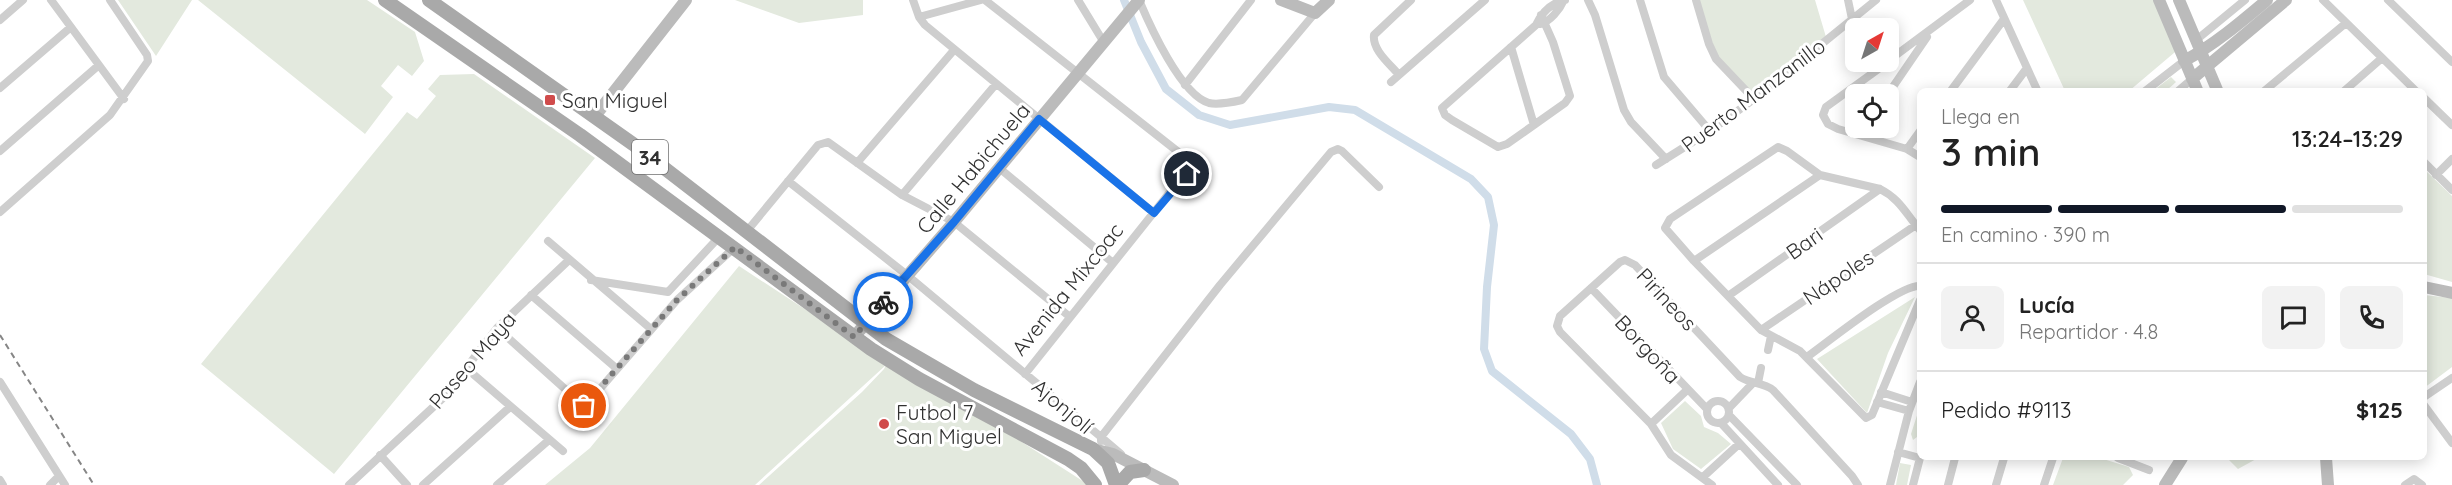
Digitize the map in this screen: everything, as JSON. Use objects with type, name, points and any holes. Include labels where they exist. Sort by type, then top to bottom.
[{"type":"main road","name":"34","points":[[385,0],[580,135],[735,247],[854,337],[919,379],[1074,463],[1087,473],[1095,485]]},
{"type":"main road","name":"34","points":[[429,0],[595,116],[865,323],[911,354],[974,390],[1101,451]]},
{"type":"main road","points":[[1101,451],[1117,485],[1130,471],[1138,467]]},
{"type":"street","points":[[0,20],[23,0]]},
{"type":"street","points":[[51,0],[124,99]]},
{"type":"street","points":[[0,212],[98,127],[124,99],[145,66],[147,55],[110,0]]},
{"type":"street","points":[[595,116],[686,0]]},
{"type":"street","points":[[913,0],[919,17],[954,50],[1154,213]]},
{"type":"street","points":[[919,17],[983,0],[1077,73]]},
{"type":"street","points":[[1078,0],[1103,41]]},
{"type":"street","points":[[1185,85],[1251,0]]},
{"type":"street","points":[[1281,0],[1315,13]]},
{"type":"street","points":[[1138,2],[1176,73],[1185,85],[1209,103],[1238,101],[1245,97],[1315,13],[1329,0]]},
{"type":"street","points":[[1399,75],[1373,41],[1374,35],[1411,0]]},
{"type":"street","points":[[1391,82],[1485,0]]},
{"type":"street","points":[[1540,21],[1553,42],[1570,96],[1565,103],[1507,144],[1498,147],[1452,120],[1442,111],[1445,104],[1540,21],[1561,7],[1565,0]]},
{"type":"street","points":[[1588,0],[1595,15],[1624,110],[1631,122],[1666,159]]},
{"type":"street","points":[[1640,0],[1664,77],[1710,131]]},
{"type":"street","points":[[1696,0],[1709,44],[1716,59],[1754,99]]},
{"type":"street","points":[[1848,0],[1852,18]]},
{"type":"street","name":"Puerto Manzanillo","points":[[1853,18],[1876,0]]},
{"type":"street","points":[[1899,53],[1970,0]]},
{"type":"street","points":[[1996,0],[2035,88]]},
{"type":"street","points":[[2159,0],[2196,88]]},
{"type":"street","points":[[2179,0],[2216,88]]},
{"type":"street","points":[[2149,88],[2184,61],[2245,0]]},
{"type":"street","points":[[2181,88],[2286,0]]},
{"type":"street","points":[[2323,0],[2413,88]]},
{"type":"street","points":[[2388,0],[2452,62]]},
{"type":"street","points":[[2198,47],[2265,1]]},
{"type":"street","name":"Calle Habichuela","points":[[854,337],[954,222],[1103,41],[1138,2]]},
{"type":"street","points":[[1953,88],[2004,19]]},
{"type":"street","points":[[2270,88],[2346,23]]},
{"type":"street","name":"Puerto Manzanillo","points":[[1656,165],[1710,131],[1754,99],[1845,25]]},
{"type":"street","points":[[0,88],[71,27]]},
{"type":"street","points":[[1895,84],[1930,32]]},
{"type":"street","points":[[1511,47],[1534,125]]},
{"type":"street","points":[[858,163],[954,50]]},
{"type":"street","points":[[2350,88],[2382,58]]},
{"type":"street","points":[[0,151],[99,65]]},
{"type":"street","points":[[2012,88],[2026,68]]},
{"type":"street","points":[[1858,84],[1874,72]]},
{"type":"street","name":"Avenida Mixcoac","points":[[1025,374],[1187,174],[1190,167],[1186,158],[1077,73]]},
{"type":"street","points":[[902,195],[996,84]]},
{"type":"street","points":[[1845,94],[1823,111],[1824,120],[1828,124],[1845,128]]},
{"type":"street","points":[[2427,101],[2452,125]]},
{"type":"street","points":[[1907,148],[1917,135]]},
{"type":"street","points":[[1881,138],[1907,148],[1917,155]]},
{"type":"street","points":[[747,231],[818,145],[823,142],[833,144],[902,195],[954,222],[1070,317]]},
{"type":"street","points":[[1917,226],[1899,201],[1880,189],[1820,175],[1783,148],[1772,149],[1666,223],[1667,232],[1761,330],[1791,345],[1807,357],[1863,416],[1868,418],[1872,415],[1917,307]]},
{"type":"street","points":[[1173,485],[1101,451],[1220,285],[1331,152],[1338,149],[1342,151],[1379,187]]},
{"type":"street","points":[[2436,175],[2452,159]]},
{"type":"street","points":[[2427,165],[2452,190]]},
{"type":"street","points":[[998,167],[1113,263]]},
{"type":"street","points":[[1694,261],[1820,175]]},
{"type":"street","name":"Ajonjolí","points":[[788,181],[907,275],[1025,374],[1101,451],[1138,467]]},
{"type":"street","name":"Bari","points":[[1728,297],[1880,189]]},
{"type":"street","name":"Nápoles","points":[[1761,330],[1917,228]]},
{"type":"street","points":[[668,292],[720,236]]},
{"type":"street","points":[[548,241],[651,329]]},
{"type":"street","points":[[573,420],[677,300],[735,247]]},
{"type":"street","name":"Paseo Maya","points":[[350,485],[443,398],[497,328],[569,260]]},
{"type":"street","name":"Pirineos","points":[[1712,485],[1671,455],[1651,424],[1560,332],[1557,326],[1560,316],[1620,262],[1629,261],[1740,377],[1773,390],[1858,485]]},
{"type":"street","points":[[591,280],[668,292],[677,300]]},
{"type":"street","points":[[1807,357],[1889,298],[1905,289],[1917,287]]},
{"type":"street","points":[[2427,287],[2452,293]]},
{"type":"street","name":"Borgoña","points":[[1591,288],[1707,409]]},
{"type":"street","points":[[531,294],[616,368]]},
{"type":"street","points":[[497,328],[584,406]]},
{"type":"street","points":[[1767,350],[1771,336]]},
{"type":"street","points":[[466,368],[563,451]]},
{"type":"street","points":[[1721,423],[1755,383],[1761,368]]},
{"type":"street","points":[[2427,395],[2452,378]]},
{"type":"street","points":[[0,382],[62,482],[50,485]]},
{"type":"street","points":[[1651,424],[1687,390]]},
{"type":"street","points":[[1890,485],[1909,411],[1917,390]]},
{"type":"street","points":[[1881,392],[1912,402]]},
{"type":"street","points":[[1778,485],[1721,423],[1710,420],[1707,409],[1711,403],[1717,400],[1724,402],[1729,412],[1797,485]]},
{"type":"street","points":[[1877,402],[1909,411]]},
{"type":"street","points":[[423,485],[510,407]]},
{"type":"street","points":[[2427,409],[2452,442]]},
{"type":"street","points":[[497,485],[549,440]]},
{"type":"street","points":[[1703,477],[1738,444]]},
{"type":"street","points":[[1898,452],[1917,457]]},
{"type":"street","points":[[380,455],[406,485]]},
{"type":"street","points":[[1913,485],[1919,460]]},
{"type":"street","points":[[1948,485],[1954,460]]},
{"type":"street","points":[[1996,485],[2003,460]]},
{"type":"street","points":[[2044,485],[2052,460]]},
{"type":"street","points":[[2123,460],[2149,470]]},
{"type":"street","points":[[2165,485],[2181,460]]},
{"type":"street","points":[[2326,460],[2328,485]]},
{"type":"street","points":[[2404,485],[2414,479],[2422,485]]},
{"type":"street","points":[[0,480],[3,485]]},
{"type":"shaded area","points":[[118,0],[192,0],[156,56]]},
{"type":"shaded area","points":[[198,0],[367,0],[415,32],[424,61],[412,76],[398,65],[381,86],[393,97],[365,134]]},
{"type":"shaded area","points":[[735,0],[863,0],[863,15],[799,23]]},
{"type":"shaded area","points":[[1698,0],[1815,0],[1826,37],[1754,95],[1718,60]]},
{"type":"shaded area","points":[[2023,0],[2161,0],[2181,47],[2133,88],[2064,88]]},
{"type":"shaded area","points":[[474,74],[595,158],[334,474],[201,364],[407,112],[417,119],[436,96],[428,89],[440,75]]},
{"type":"shaded area","points":[[2171,77],[2176,82],[2169,88],[2157,88]]},
{"type":"shaded area","points":[[2427,172],[2452,196],[2452,282],[2427,275]]},
{"type":"shaded area","points":[[739,266],[887,363],[961,403],[1089,485],[759,485],[862,392],[886,365],[755,485],[545,485],[590,448]]},
{"type":"shaded area","points":[[2427,295],[2452,298],[2452,367],[2427,386]]},
{"type":"shaded area","points":[[1915,297],[1888,353],[1867,413],[1817,359]]},
{"type":"shaded area","points":[[1685,401],[1701,416],[1704,427],[1718,433],[1731,444],[1701,469],[1673,449],[1661,423]]},
{"type":"shaded area","points":[[1917,415],[1917,437],[1913,440],[1911,434]]},
{"type":"shaded area","points":[[2062,460],[2106,460],[2129,467],[2133,475],[2123,485],[2053,485]]},
{"type":"shaded area","points":[[2229,460],[2254,460],[2238,469]]},
{"type":"shaded area","points":[[1900,463],[1911,465],[1907,485],[1896,485]]},
{"type":"waterway","points":[[1124,0],[1141,42],[1166,89],[1199,115],[1230,125],[1329,107],[1355,110],[1471,179],[1488,197],[1494,225],[1487,287],[1484,349],[1492,371],[1571,434],[1590,459],[1597,485]]},
{"type":"railway","points":[[0,335],[94,485]]},
{"type":"way so far","points":[[584,406],[677,300],[735,247],[854,337],[883,302]]},
{"type":"place","name":"San Miguel","points":[[550,100]]},
{"type":"place","name":"Futbol 7 San Miguel","points":[[884,424]]},
{"type":"route","points":[[883,302],[954,222],[1039,119],[1154,213],[1187,174]]}]
